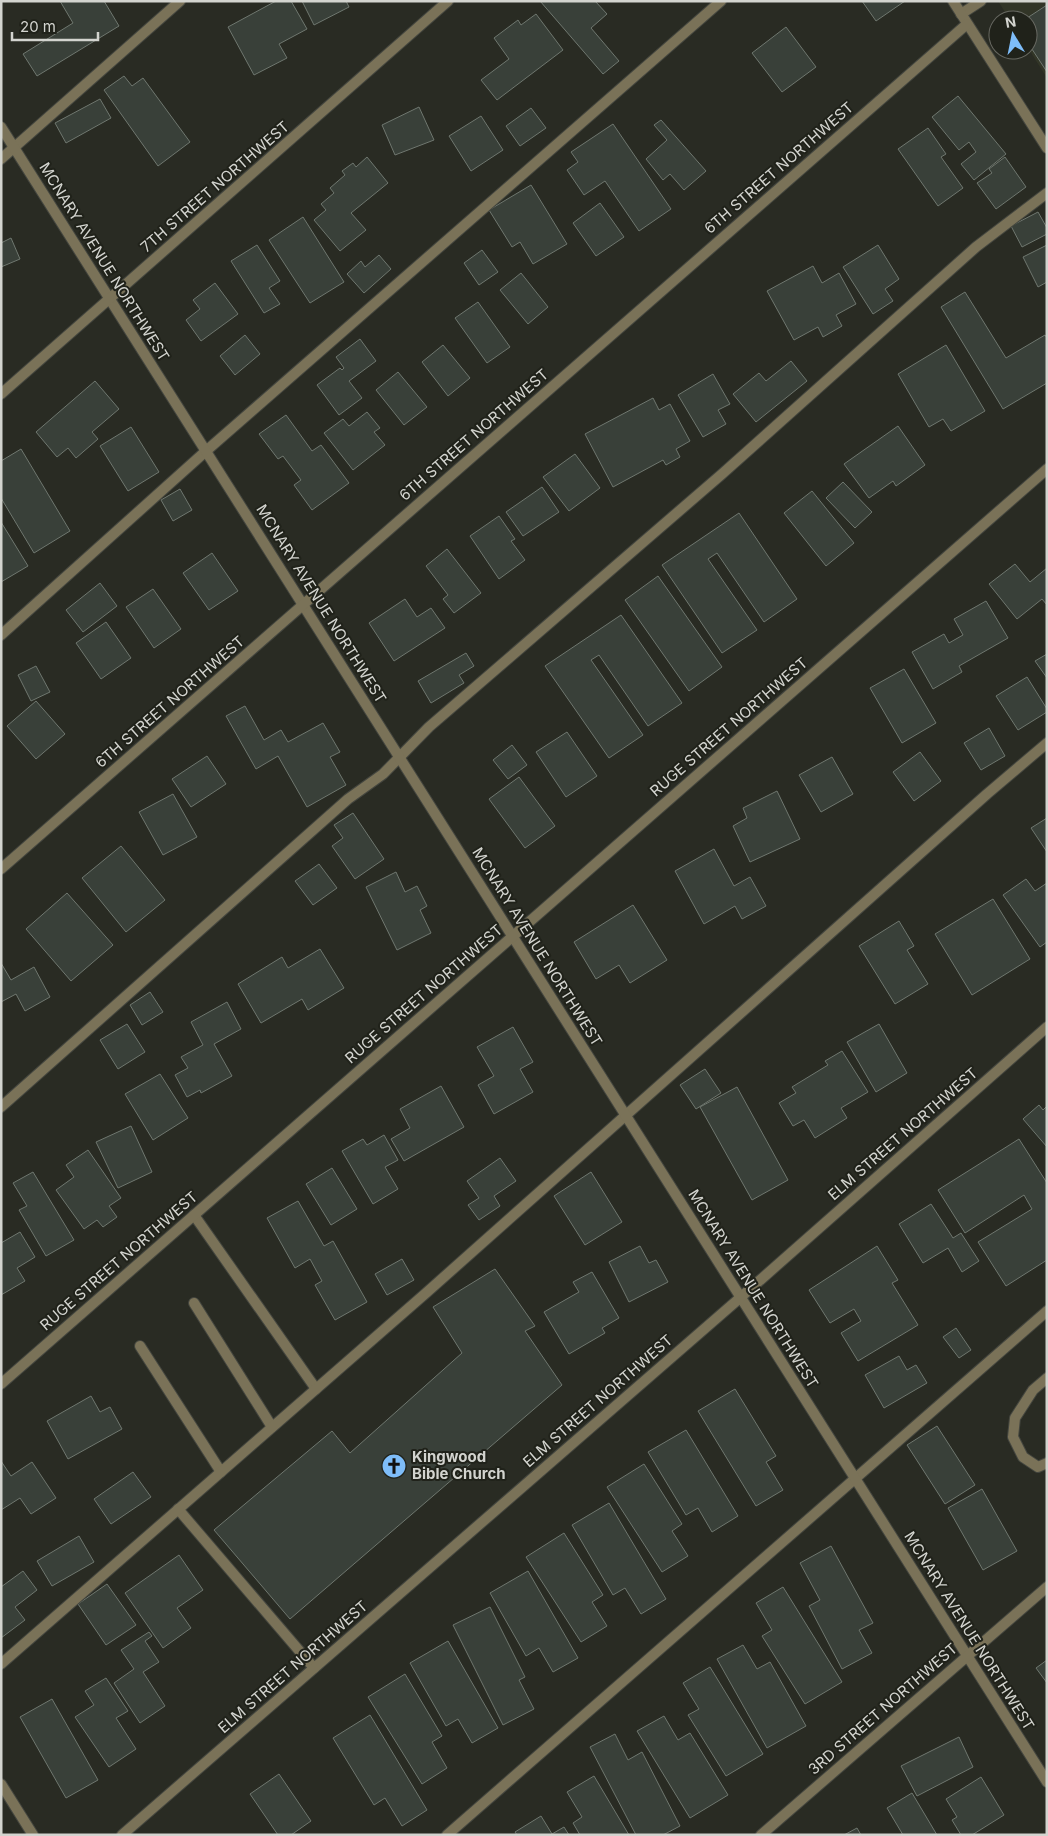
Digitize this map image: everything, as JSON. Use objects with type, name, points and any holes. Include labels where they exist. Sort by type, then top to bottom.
[{"type":"street","points":[[1,159],[180,1]]},
{"type":"street","name":"7TH STREET NORTHWEST","points":[[1,394],[448,1]]},
{"type":"street","points":[[1,635],[206,451],[722,1]]},
{"type":"street","points":[[953,1],[1047,148]]},
{"type":"street","points":[[961,14],[981,1]]},
{"type":"street","name":"6TH STREET NORTHWEST","points":[[1,868],[967,24]]},
{"type":"street","name":"MCNARY AVENUE NORTHWEST","points":[[1,127],[1047,1782]]},
{"type":"street","points":[[1,1107],[348,798],[383,774],[429,727],[722,474],[976,247],[1047,193]]},
{"type":"street","name":"RUGE STREET NORTHWEST","points":[[1,1384],[1047,469]]},
{"type":"street","points":[[1,1664],[316,1389],[987,794],[1047,743]]},
{"type":"street","name":"ELM STREET NORTHWEST","points":[[122,1835],[741,1298],[1047,1027]]},
{"type":"street","points":[[194,1215],[316,1389]]},
{"type":"street","points":[[194,1303],[272,1427]]},
{"type":"street","points":[[447,1835],[1047,1311]]},
{"type":"street","points":[[140,1346],[221,1472]]},
{"type":"street","points":[[1047,1378],[1033,1390],[1015,1418],[1013,1437],[1023,1458],[1038,1467],[1047,1463]]},
{"type":"street","points":[[178,1509],[314,1668]]},
{"type":"street","name":"3RD STREET NORTHWEST","points":[[761,1835],[1047,1587]]},
{"type":"street","points":[[1,1784],[33,1835]]},
{"type":"shaded area","points":[[998,1],[1047,1],[1047,78],[1036,60],[1038,60],[1038,10],[1004,10]]},
{"type":"building","points":[[60,1],[104,1],[119,26],[37,76],[23,54],[73,23]]},
{"type":"building","points":[[276,1],[291,1],[307,29],[279,44],[287,58],[254,75],[228,27]]},
{"type":"building","points":[[302,1],[346,1],[349,7],[314,25]]},
{"type":"building","points":[[540,1],[595,1],[607,14],[591,28],[619,61],[603,74]]},
{"type":"building","points":[[862,1],[905,1],[876,21]]},
{"type":"building","points":[[1047,5],[1047,72],[1038,58],[1038,11]]},
{"type":"building","points":[[536,14],[563,50],[497,100],[481,80],[509,59],[494,38],[518,20],[521,25]]},
{"type":"building","points":[[786,27],[816,67],[782,92],[752,53]]},
{"type":"building","points":[[124,76],[132,86],[143,78],[190,142],[158,166],[104,90]]},
{"type":"building","points":[[958,96],[1006,154],[974,180],[961,164],[976,152],[969,142],[959,150],[932,117]]},
{"type":"building","points":[[100,99],[111,118],[66,143],[55,123]]},
{"type":"building","points":[[419,107],[434,140],[395,155],[382,125]]},
{"type":"building","points":[[531,108],[546,128],[520,146],[506,126]]},
{"type":"building","points":[[481,116],[503,150],[471,171],[449,136]]},
{"type":"building","points":[[661,120],[706,171],[684,190],[670,174],[663,180],[646,159],[667,140],[654,125]]},
{"type":"building","points":[[613,124],[671,209],[639,231],[605,181],[584,195],[567,170],[578,162],[571,152]]},
{"type":"building","points":[[928,128],[946,154],[941,157],[963,188],[938,206],[898,149]]},
{"type":"building","points":[[367,157],[388,183],[351,213],[366,230],[340,251],[314,220],[326,210],[321,204],[334,193],[330,188],[345,175],[342,171],[353,163],[356,167]]},
{"type":"building","points":[[1005,157],[1026,187],[996,209],[977,183],[992,173],[989,169]]},
{"type":"building","points":[[531,185],[567,244],[533,264],[520,242],[512,247],[489,210]]},
{"type":"building","points":[[600,203],[624,237],[596,256],[573,223]]},
{"type":"building","points":[[1038,212],[1047,228],[1047,234],[1022,247],[1011,226]]},
{"type":"building","points":[[303,217],[344,282],[310,303],[269,240]]},
{"type":"building","points":[[11,238],[20,259],[1,267],[1,243]]},
{"type":"building","points":[[257,245],[280,281],[269,288],[280,304],[264,313],[231,261]]},
{"type":"building","points":[[878,245],[899,279],[885,289],[893,301],[873,314],[843,267]]},
{"type":"building","points":[[1047,245],[1047,282],[1038,287],[1023,257]]},
{"type":"building","points":[[482,250],[498,272],[479,285],[464,263]]},
{"type":"building","points":[[379,255],[391,269],[364,293],[347,274],[361,261],[365,267]]},
{"type":"building","points":[[813,266],[822,283],[839,273],[856,304],[836,315],[842,326],[823,337],[818,327],[794,340],[767,291]]},
{"type":"building","points":[[521,273],[548,307],[528,324],[500,290]]},
{"type":"building","points":[[215,283],[238,314],[201,341],[186,320],[200,309],[193,300]]},
{"type":"building","points":[[965,292],[1006,358],[1045,335],[1047,338],[1047,383],[1003,409],[941,307]]},
{"type":"building","points":[[478,302],[510,347],[487,363],[455,318]]},
{"type":"building","points":[[245,335],[260,354],[235,375],[220,356]]},
{"type":"building","points":[[360,339],[376,361],[349,381],[362,398],[339,415],[317,385],[340,368],[342,370],[344,368],[336,357]]},
{"type":"building","points":[[443,345],[470,378],[448,396],[422,362]]},
{"type":"building","points":[[946,345],[985,411],[951,431],[943,419],[929,427],[898,374]]},
{"type":"building","points":[[791,361],[807,381],[756,422],[733,394],[759,373],[766,381]]},
{"type":"building","points":[[398,372],[427,407],[404,425],[376,390]]},
{"type":"building","points":[[713,374],[730,404],[718,410],[726,424],[703,437],[678,395]]},
{"type":"building","points":[[95,381],[119,409],[92,432],[98,439],[76,458],[68,448],[57,457],[36,432]]},
{"type":"building","points":[[653,398],[659,410],[670,404],[690,441],[676,449],[680,457],[666,465],[663,460],[613,487],[585,434]]},
{"type":"building","points":[[367,412],[380,428],[374,432],[385,445],[353,470],[324,433],[343,419],[349,426]]},
{"type":"building","points":[[286,415],[312,451],[321,445],[349,483],[312,510],[294,485],[301,480],[283,456],[278,459],[259,434]]},
{"type":"building","points":[[898,426],[925,465],[896,486],[893,481],[869,498],[844,464]]},
{"type":"building","points":[[131,427],[159,472],[128,491],[100,446]]},
{"type":"building","points":[[21,449],[70,531],[34,553],[1,498],[1,461]]},
{"type":"building","points":[[575,454],[600,488],[569,511],[543,477]]},
{"type":"building","points":[[843,482],[872,512],[855,528],[826,498]]},
{"type":"building","points":[[542,487],[559,512],[523,536],[506,512]]},
{"type":"building","points":[[180,489],[192,510],[173,521],[161,500]]},
{"type":"building","points":[[812,491],[854,543],[826,566],[784,513]]},
{"type":"building","points":[[739,513],[797,599],[764,622],[717,553],[708,559],[757,630],[722,653],[662,565]]},
{"type":"building","points":[[499,516],[515,539],[511,541],[525,560],[499,579],[470,536]]},
{"type":"building","points":[[1,522],[28,566],[1,582]]},
{"type":"building","points":[[447,549],[481,593],[454,613],[443,599],[448,595],[426,566]]},
{"type":"building","points":[[212,553],[238,591],[209,610],[183,573]]},
{"type":"building","points":[[1015,564],[1030,582],[1047,568],[1047,605],[1042,599],[1017,619],[989,584]]},
{"type":"building","points":[[658,576],[722,667],[689,691],[625,600]]},
{"type":"building","points":[[100,583],[117,606],[83,632],[66,610]]},
{"type":"building","points":[[153,589],[181,629],[154,648],[126,607]]},
{"type":"building","points":[[405,599],[417,617],[431,608],[445,628],[394,661],[369,623]]},
{"type":"building","points":[[986,601],[1008,638],[959,666],[962,672],[933,689],[912,652],[944,634],[949,643],[963,635],[954,619]]},
{"type":"building","points":[[621,615],[682,703],[648,726],[599,655],[591,660],[643,735],[609,758],[545,666]]},
{"type":"building","points":[[106,622],[131,658],[101,679],[76,643]]},
{"type":"building","points":[[466,653],[474,666],[459,675],[464,683],[431,703],[418,681]]},
{"type":"building","points":[[1047,654],[1047,678],[1035,661]]},
{"type":"building","points":[[36,666],[50,692],[31,701],[18,675]]},
{"type":"building","points":[[904,669],[936,723],[902,743],[870,688]]},
{"type":"building","points":[[1027,677],[1047,712],[1018,730],[996,696]]},
{"type":"building","points":[[36,701],[65,734],[36,759],[7,726]]},
{"type":"building","points":[[245,706],[264,740],[281,730],[288,742],[323,723],[340,752],[330,757],[346,785],[307,807],[278,756],[256,769],[226,716]]},
{"type":"building","points":[[989,728],[1005,756],[981,770],[964,743]]},
{"type":"building","points":[[567,732],[597,776],[566,797],[536,752]]},
{"type":"building","points":[[512,745],[527,765],[508,779],[493,760]]},
{"type":"building","points":[[920,752],[941,781],[914,801],[893,772]]},
{"type":"building","points":[[207,756],[226,784],[191,807],[172,779]]},
{"type":"building","points":[[832,757],[853,794],[821,812],[799,775]]},
{"type":"building","points":[[519,777],[555,826],[525,848],[489,799]]},
{"type":"building","points":[[777,791],[800,839],[750,862],[733,826],[747,818],[743,808]]},
{"type":"building","points":[[173,794],[197,837],[163,855],[139,812]]},
{"type":"building","points":[[353,813],[384,859],[355,879],[332,846],[343,838],[334,825]]},
{"type":"building","points":[[1047,818],[1047,852],[1031,828]]},
{"type":"building","points":[[121,846],[165,900],[126,932],[82,878]]},
{"type":"building","points":[[714,849],[734,886],[750,877],[766,906],[742,919],[735,906],[704,924],[675,871]]},
{"type":"building","points":[[319,864],[337,888],[313,905],[295,881]]},
{"type":"building","points":[[396,872],[405,892],[417,886],[427,906],[420,910],[431,933],[397,950],[366,887]]},
{"type":"building","points":[[1026,879],[1035,891],[1047,883],[1047,942],[1040,947],[1003,895]]},
{"type":"building","points":[[67,893],[113,945],[71,981],[26,929]]},
{"type":"building","points":[[993,899],[1030,959],[972,995],[935,934]]},
{"type":"building","points":[[633,905],[667,960],[630,983],[619,965],[596,979],[574,942]]},
{"type":"building","points":[[899,921],[914,946],[907,950],[928,984],[895,1004],[859,946]]},
{"type":"building","points":[[320,949],[344,988],[308,1010],[302,999],[261,1023],[238,984],[282,957],[288,968]]},
{"type":"building","points":[[1,963],[11,980],[34,967],[50,997],[25,1011],[16,994],[1,1002]]},
{"type":"building","points":[[150,992],[163,1012],[142,1025],[130,1005]]},
{"type":"building","points":[[227,1002],[241,1029],[214,1044],[232,1076],[201,1093],[200,1090],[187,1097],[175,1075],[188,1068],[181,1057],[203,1045],[191,1022]]},
{"type":"building","points":[[127,1024],[145,1052],[118,1069],[100,1040]]},
{"type":"building","points":[[879,1024],[907,1073],[876,1092],[847,1042]]},
{"type":"building","points":[[513,1027],[533,1062],[520,1069],[533,1092],[494,1114],[478,1085],[494,1076],[477,1047]]},
{"type":"building","points":[[842,1051],[868,1092],[841,1108],[847,1118],[815,1138],[804,1120],[793,1126],[779,1103],[796,1093],[792,1087],[828,1065],[825,1061]]},
{"type":"building","points":[[705,1069],[721,1093],[696,1109],[680,1085]]},
{"type":"building","points":[[160,1074],[188,1118],[153,1140],[125,1094]]},
{"type":"building","points":[[441,1086],[464,1127],[404,1161],[391,1139],[410,1128],[400,1109]]},
{"type":"building","points":[[737,1087],[788,1180],[752,1200],[700,1107]]},
{"type":"building","points":[[1039,1105],[1043,1110],[1047,1106],[1047,1147],[1023,1119]]},
{"type":"building","points":[[131,1126],[152,1172],[118,1188],[96,1142]]},
{"type":"building","points":[[384,1135],[398,1160],[385,1167],[398,1189],[373,1204],[342,1151],[363,1139],[367,1145]]},
{"type":"building","points":[[1019,1139],[1047,1183],[1047,1260],[1006,1286],[978,1242],[1032,1209],[1024,1195],[965,1233],[938,1190]]},
{"type":"building","points":[[88,1150],[121,1198],[109,1206],[117,1217],[103,1227],[97,1220],[84,1229],[56,1190],[74,1177],[66,1165]]},
{"type":"building","points":[[500,1158],[516,1181],[494,1196],[500,1206],[479,1220],[468,1205],[479,1198],[467,1181]]},
{"type":"building","points":[[332,1168],[357,1209],[331,1225],[306,1184]]},
{"type":"building","points":[[33,1172],[74,1240],[46,1256],[19,1210],[27,1206],[13,1183]]},
{"type":"building","points":[[591,1172],[622,1222],[585,1245],[554,1196]]},
{"type":"building","points":[[298,1201],[324,1246],[333,1241],[367,1302],[335,1320],[315,1285],[322,1281],[310,1259],[295,1268],[267,1218]]},
{"type":"building","points":[[931,1204],[953,1238],[961,1233],[979,1261],[962,1272],[948,1248],[923,1263],[899,1224]]},
{"type":"building","points":[[20,1232],[35,1257],[17,1268],[25,1281],[1,1295],[1,1243]]},
{"type":"building","points":[[640,1246],[649,1263],[656,1260],[668,1282],[629,1302],[609,1262]]},
{"type":"building","points":[[877,1246],[898,1280],[892,1283],[918,1325],[858,1361],[841,1333],[861,1321],[854,1309],[830,1323],[809,1290]]},
{"type":"building","points":[[402,1259],[414,1280],[387,1295],[375,1274]]},
{"type":"building","points":[[495,1269],[535,1326],[525,1331],[562,1385],[290,1619],[214,1530],[332,1431],[350,1453],[462,1353],[433,1307]]},
{"type":"building","points":[[592,1272],[619,1318],[602,1328],[605,1333],[569,1354],[544,1312],[579,1292],[573,1282]]},
{"type":"building","points":[[956,1328],[971,1350],[959,1358],[943,1337]]},
{"type":"building","points":[[899,1356],[907,1370],[916,1365],[927,1383],[884,1408],[865,1375]]},
{"type":"building","points":[[735,1389],[776,1456],[766,1462],[783,1490],[756,1506],[698,1411]]},
{"type":"building","points":[[91,1396],[100,1412],[110,1407],[122,1429],[68,1459],[47,1421]]},
{"type":"building","points":[[937,1426],[975,1485],[945,1504],[907,1445]]},
{"type":"building","points":[[686,1430],[738,1516],[712,1532],[698,1508],[686,1515],[648,1452]]},
{"type":"building","points":[[1,1461],[11,1476],[32,1462],[56,1498],[31,1514],[20,1498],[1,1510]]},
{"type":"building","points":[[644,1464],[682,1524],[672,1531],[688,1556],[662,1572],[607,1487]]},
{"type":"building","points":[[133,1472],[151,1497],[111,1524],[94,1499]]},
{"type":"building","points":[[982,1489],[1017,1551],[983,1570],[948,1508]]},
{"type":"building","points":[[609,1503],[666,1599],[641,1614],[625,1588],[613,1595],[572,1525]]},
{"type":"building","points":[[564,1533],[603,1595],[592,1602],[607,1626],[581,1642],[526,1557]]},
{"type":"building","points":[[79,1536],[94,1562],[52,1586],[37,1561]]},
{"type":"building","points":[[831,1546],[873,1623],[859,1630],[872,1653],[842,1669],[809,1606],[820,1600],[800,1563]]},
{"type":"building","points":[[179,1555],[203,1590],[177,1608],[191,1628],[163,1648],[125,1593]]},
{"type":"building","points":[[23,1571],[37,1590],[15,1607],[25,1620],[1,1638],[1,1587]]},
{"type":"building","points":[[528,1571],[578,1658],[553,1672],[539,1648],[526,1656],[490,1593]]},
{"type":"building","points":[[107,1584],[136,1625],[106,1645],[78,1604]]},
{"type":"building","points":[[783,1587],[842,1682],[805,1704],[762,1636],[772,1630],[756,1603]]},
{"type":"building","points":[[490,1607],[525,1677],[519,1680],[534,1709],[503,1725],[453,1625]]},
{"type":"building","points":[[149,1632],[152,1636],[145,1641],[159,1662],[143,1672],[165,1706],[140,1723],[114,1683],[134,1669],[121,1650]]},
{"type":"building","points":[[448,1641],[498,1728],[472,1743],[458,1719],[446,1726],[410,1663]]},
{"type":"building","points":[[743,1645],[757,1669],[770,1662],[806,1726],[767,1748],[717,1659]]},
{"type":"building","points":[[1047,1660],[1047,1683],[1036,1668]]},
{"type":"building","points":[[710,1667],[763,1754],[726,1776],[688,1715],[699,1709],[683,1683]]},
{"type":"building","points":[[405,1674],[442,1736],[432,1742],[447,1768],[422,1784],[368,1697]]},
{"type":"building","points":[[106,1678],[128,1711],[116,1718],[136,1749],[109,1767],[75,1717],[94,1705],[85,1691]]},
{"type":"building","points":[[52,1699],[98,1780],[66,1798],[20,1717]]},
{"type":"building","points":[[370,1715],[427,1810],[402,1826],[385,1798],[374,1805],[333,1738]]},
{"type":"building","points":[[664,1716],[678,1740],[690,1733],[728,1795],[690,1818],[637,1731]]},
{"type":"building","points":[[615,1734],[628,1760],[642,1752],[680,1826],[663,1835],[636,1835],[590,1747]]},
{"type":"building","points":[[959,1737],[973,1767],[917,1796],[901,1766]]},
{"type":"building","points":[[279,1774],[311,1821],[291,1835],[278,1835],[250,1794]]},
{"type":"building","points":[[594,1776],[629,1835],[580,1835],[573,1823],[582,1817],[567,1792]]},
{"type":"building","points":[[981,1777],[1004,1815],[972,1835],[961,1835],[952,1820],[957,1817],[946,1799]]},
{"type":"building","points":[[912,1793],[937,1835],[903,1835],[887,1808]]},
{"type":"building","points":[[541,1816],[552,1834],[564,1827],[569,1835],[517,1835],[515,1832]]},
{"type":"building","points":[[857,1828],[861,1835],[844,1835]]},
{"type":"place","name":"Kingwood Bible Church","points":[[394,1466]]}]
